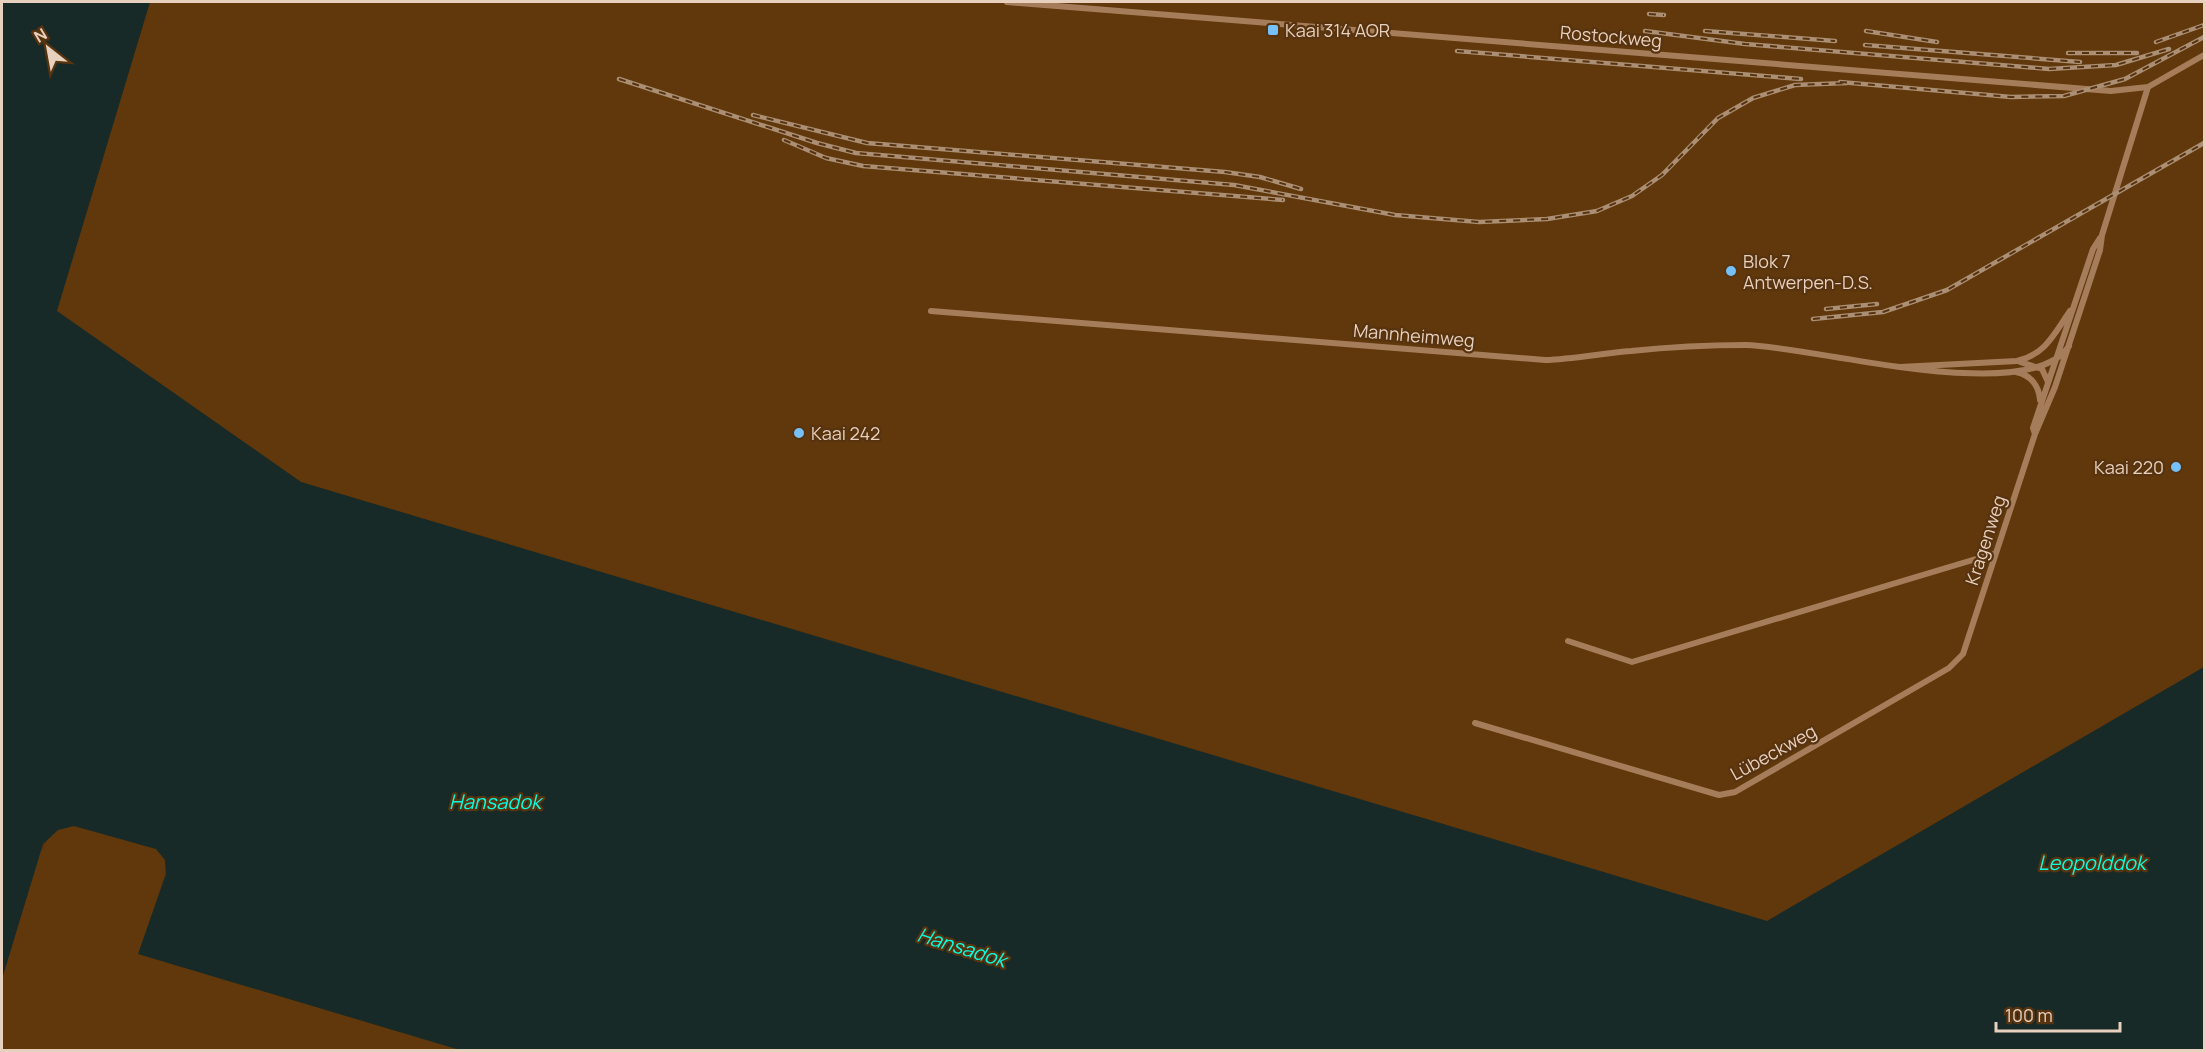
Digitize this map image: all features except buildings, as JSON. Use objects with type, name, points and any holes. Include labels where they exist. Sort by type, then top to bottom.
[{"type":"street","name":"Rostockweg","points":[[1007,2],[2105,91],[2127,91],[2148,87],[2205,55]]},
{"type":"street","name":"Kragenweg","points":[[1963,654],[2035,434],[2068,346],[2100,250],[2102,235],[2148,87]]},
{"type":"street","name":"Kragenweg","points":[[2035,434],[2033,428],[2054,362],[2093,249],[2102,235]]},
{"type":"street","name":"Mannheimweg","points":[[1893,368],[2017,361],[2030,358],[2046,347],[2074,306]]},
{"type":"street","name":"Mannheimweg","points":[[931,311],[1545,360],[1641,350],[1746,345],[1777,347],[1893,368],[1947,373],[2009,371]]},
{"type":"street","name":"Kragenweg","points":[[2054,362],[2068,346]]},
{"type":"street","name":"Mannheimweg","points":[[2017,361],[2038,367]]},
{"type":"street","points":[[2009,371],[2054,362]]},
{"type":"street","points":[[2038,367],[2048,380],[2047,403]]},
{"type":"street","name":"Kragenweg","points":[[2009,371],[2021,373],[2031,379],[2038,391],[2039,407]]},
{"type":"street","points":[[1568,641],[1632,662],[1996,553]]},
{"type":"street","name":"Lübeckweg","points":[[1475,723],[1719,795],[1735,792],[1940,674],[1963,654]]},
{"type":"shaded area","points":[[150,2],[2204,2],[2204,667],[1767,921],[301,482],[56,311]]},
{"type":"shaded area","points":[[74,826],[156,849],[165,860],[165,874],[139,954],[460,1050],[2,1050],[2,979],[39,855],[49,837],[58,830]]},
{"type":"water","name":"Hansadok","points":[[2,2],[150,2],[57,311],[301,482],[1767,921],[2204,667],[2204,1050],[460,1050],[138,954],[166,874],[165,860],[156,849],[74,826],[58,830],[43,844],[2,979]]},
{"type":"railway","points":[[1649,14],[1664,15]]},
{"type":"railway","points":[[2156,42],[2204,25]]},
{"type":"railway","points":[[1645,31],[1745,44],[2049,69],[2116,65],[2169,49]]},
{"type":"railway","points":[[1705,31],[1835,41]]},
{"type":"railway","points":[[1866,31],[1937,42]]},
{"type":"railway","points":[[1840,82],[2011,97],[2064,96],[2125,79],[2204,37]]},
{"type":"railway","points":[[1865,45],[2080,62]]},
{"type":"railway","points":[[1457,51],[1801,79]]},
{"type":"railway","points":[[2068,53],[2137,53]]},
{"type":"railway","points":[[619,79],[817,143],[856,153],[1234,185],[1395,215],[1479,222],[1547,219],[1597,211],[1632,196],[1662,175],[1718,118],[1753,98],[1795,85],[1847,83]]},
{"type":"railway","points":[[753,115],[867,143],[1225,172],[1260,177],[1301,189]]},
{"type":"railway","points":[[784,140],[826,158],[863,166],[1283,200]]},
{"type":"railway","points":[[1813,319],[1883,312],[1947,290],[2204,143]]},
{"type":"railway","points":[[1826,309],[1877,304]]},
{"type":"place","name":"Kaai 314 AOR","points":[[1273,30]]},
{"type":"place","name":"Blok 7 Antwerpen-D.S.","points":[[1731,271]]},
{"type":"place","name":"Kaai 242","points":[[799,433]]},
{"type":"place","name":"Kaai 220","points":[[2176,467]]},
{"type":"water label","name":"Leopolddok","points":[[2092,862]]}]
